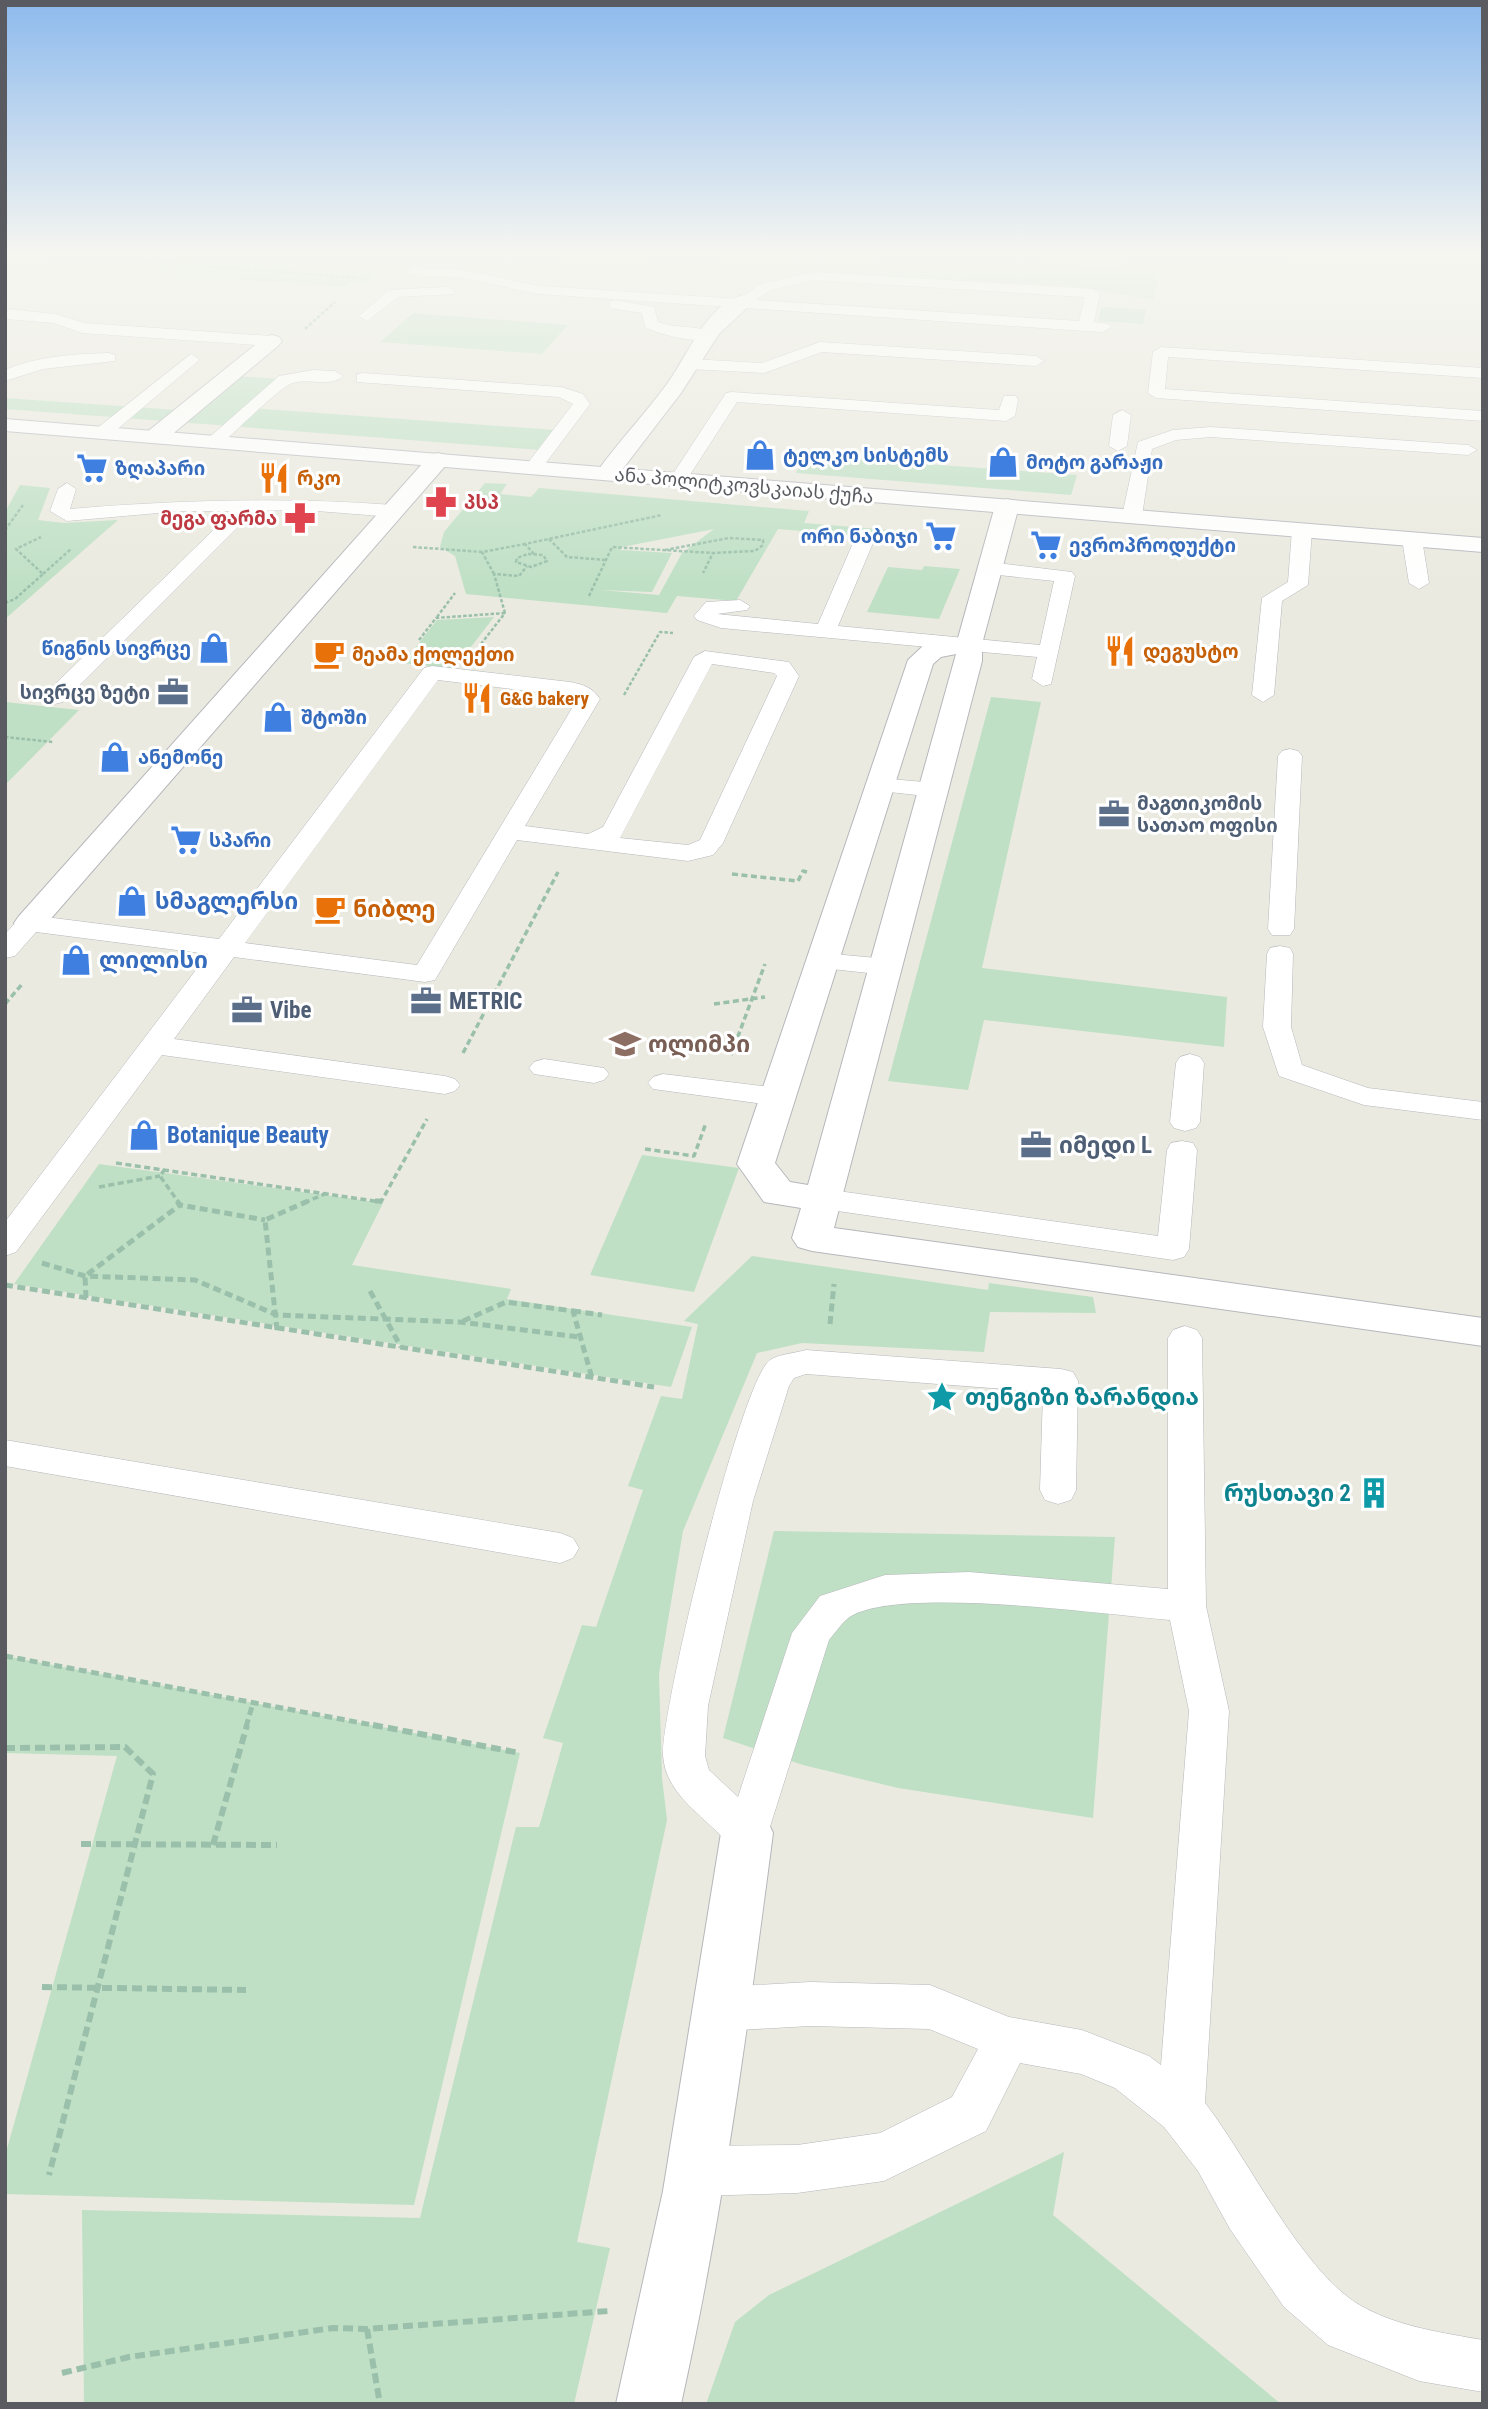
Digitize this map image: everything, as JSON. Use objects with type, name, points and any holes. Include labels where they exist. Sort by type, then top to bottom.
[{"type":"street","points":[[155,437],[186,398],[235,365]]},
{"type":"street","points":[[607,474],[690,365]]},
{"type":"street","name":"ანა პოლიტკოვსკაიას ქუჩა","points":[[5,425],[1007,506],[1118,510],[1302,530],[1483,545]]},
{"type":"street","points":[[30,923],[438,460]]},
{"type":"street","points":[[1007,506],[969,644],[969,661],[935,790],[812,1238],[1483,1332]]},
{"type":"street","points":[[824,1199],[778,1193],[756,1164],[920,660],[933,650],[969,644]]},
{"type":"street","points":[[648,2404],[673,2306],[697,2171],[747,1833]]},
{"type":"lane","points":[[5,376],[41,365]]},
{"type":"lane","points":[[102,433],[183,365]]},
{"type":"lane","points":[[717,365],[764,368],[771,365]]},
{"type":"lane","points":[[1162,365],[1163,374],[1156,393],[1483,416]]},
{"type":"lane","points":[[1292,365],[1347,371],[1483,373]]},
{"type":"lane","points":[[213,442],[285,380],[313,375],[335,376]]},
{"type":"lane","points":[[363,378],[561,392],[577,398],[582,404],[533,468]]},
{"type":"lane","points":[[678,480],[742,382],[895,393]]},
{"type":"lane","points":[[732,397],[1006,416],[1010,400]]},
{"type":"lane","points":[[1118,446],[1122,415]]},
{"type":"lane","points":[[1118,510],[1144,446],[1173,435],[1211,432],[1468,450]]},
{"type":"lane","points":[[66,489],[59,512],[67,515],[181,505],[304,504],[393,511]]},
{"type":"lane","points":[[55,697],[249,506]]},
{"type":"lane","points":[[1263,695],[1272,598],[1298,585],[1302,530]]},
{"type":"lane","points":[[1412,539],[1419,583]]},
{"type":"lane","points":[[825,631],[863,543]]},
{"type":"lane","points":[[989,568],[1065,576],[1043,679]]},
{"type":"lane","points":[[740,606],[713,607],[704,616],[721,622],[1049,652]]},
{"type":"lane","points":[[589,841],[605,838],[613,831],[710,648],[726,643],[920,660]]},
{"type":"lane","points":[[509,832],[688,853],[704,850],[711,843],[788,676],[782,667],[705,657]]},
{"type":"lane","points":[[5,950],[30,923],[225,948],[425,974],[589,699],[581,691],[570,689],[432,673],[225,948],[5,1244]]},
{"type":"lane","points":[[1291,746],[1277,1027],[1289,1070],[1364,1096],[1483,1111]]},
{"type":"lane","points":[[879,785],[935,790]]},
{"type":"lane","points":[[823,961],[887,967]]},
{"type":"lane","points":[[155,1045],[445,1085]]},
{"type":"lane","points":[[824,1199],[1173,1249],[1190,1063]]},
{"type":"lane","points":[[544,1068],[594,1074]]},
{"type":"lane","points":[[663,1083],[778,1097]]},
{"type":"lane","points":[[1181,2110],[1209,1711],[1187,1606],[1185,1338]]},
{"type":"lane","points":[[1058,1490],[1061,1381],[806,1362],[782,1369],[772,1383],[732,1514],[688,1706],[684,1756],[691,1780],[747,1833],[812,1633],[834,1607],[885,1590],[970,1587],[1187,1606]]},
{"type":"lane","points":[[5,1453],[560,1548]]},
{"type":"lane","points":[[722,2009],[810,2004],[930,2007],[1008,2039],[1082,2052],[1132,2072],[1181,2110],[1215,2154],[1248,2211],[1302,2289],[1346,2327],[1419,2355],[1483,2366]]},
{"type":"lane","points":[[697,2171],[797,2169],[884,2157],[969,2114],[1008,2039]]},
{"type":"path","points":[[411,547],[481,552],[674,513]]},
{"type":"path","points":[[5,609],[43,574],[16,549],[85,515]]},
{"type":"path","points":[[549,539],[567,557],[606,560]]},
{"type":"path","points":[[525,544],[534,554]]},
{"type":"path","points":[[589,596],[612,547],[713,553]]},
{"type":"path","points":[[481,552],[494,574],[505,614]]},
{"type":"path","points":[[534,554],[544,555],[547,561],[527,566],[518,564],[516,558],[534,554]]},
{"type":"path","points":[[494,574],[519,576],[527,566]]},
{"type":"path","points":[[436,618],[455,593]]},
{"type":"path","points":[[5,603],[15,599]]},
{"type":"path","points":[[620,702],[660,632],[674,633]]},
{"type":"path","points":[[5,737],[53,742]]},
{"type":"path","points":[[70,1157],[381,1202],[559,869]]},
{"type":"path","points":[[743,876],[798,881],[803,871],[849,876]]},
{"type":"path","points":[[714,1004],[735,1001]]},
{"type":"path","points":[[88,1190],[160,1176],[165,1169]]},
{"type":"path","points":[[160,1176],[180,1205],[265,1220],[327,1193]]},
{"type":"path","points":[[85,1276],[180,1205]]},
{"type":"path","points":[[265,1220],[277,1330]]},
{"type":"path","points":[[39,1262],[85,1276],[195,1280],[277,1315],[460,1322],[579,1337]]},
{"type":"path","points":[[85,1276],[86,1298]]},
{"type":"path","points":[[5,1285],[277,1330],[654,1387]]},
{"type":"path","points":[[370,1291],[401,1348]]},
{"type":"path","points":[[460,1322],[506,1302],[602,1315]]},
{"type":"path","points":[[573,1311],[592,1378]]},
{"type":"path","points":[[5,1656],[520,1753]]},
{"type":"path","points":[[213,1845],[253,1703]]},
{"type":"path","points":[[5,1748],[125,1746],[153,1774],[49,2175]]},
{"type":"path","points":[[81,1844],[277,1845]]},
{"type":"path","points":[[41,1987],[246,1990]]},
{"type":"path","points":[[62,2373],[156,2353],[332,2328],[368,2329],[673,2306]]},
{"type":"path","points":[[368,2329],[380,2404]]},
{"type":"green space","points":[[234,376],[282,379],[251,408],[555,430],[540,450],[178,422]]},
{"type":"green space","points":[[5,398],[177,410],[164,421],[5,409]]},
{"type":"green space","points":[[805,455],[1077,475],[1071,495],[796,473]]},
{"type":"green space","points":[[485,483],[507,484],[500,494],[531,497],[539,488],[809,511],[804,523],[902,531],[898,539],[778,529],[736,601],[677,596],[667,613],[466,594],[455,556],[440,547],[444,532]],"holes":[[[714,529],[682,553],[659,595],[600,590],[652,592],[672,553],[621,550],[619,554],[622,547]]]},
{"type":"green space","points":[[20,485],[50,488],[38,520],[64,523],[118,520],[5,619],[5,512]]},
{"type":"green space","points":[[924,566],[960,569],[939,619],[867,612],[888,567],[922,570]]},
{"type":"green space","points":[[494,617],[454,669],[403,663],[437,620]]},
{"type":"green space","points":[[991,697],[1041,702],[982,968],[1227,997],[1224,1047],[984,1020],[968,1090],[888,1081]]},
{"type":"green space","points":[[5,702],[79,710],[5,785]]},
{"type":"green space","points":[[642,1155],[739,1168],[694,1292],[590,1275]]},
{"type":"green space","points":[[99,1164],[383,1203],[352,1265],[511,1289],[507,1299],[692,1327],[671,1387],[14,1284]]},
{"type":"green space","points":[[752,1256],[988,1290],[989,1283],[1093,1297],[1096,1313],[990,1312],[984,1352],[802,1343],[757,1353],[683,1531],[659,1674],[662,1778],[667,1820],[577,2242],[610,2248],[574,2404],[84,2404],[82,2210],[420,2218],[516,1827],[539,1827],[563,1743],[543,1738],[582,1625],[596,1627],[643,1490],[628,1486],[661,1396],[682,1399],[698,1324],[684,1321]]},
{"type":"green space","points":[[774,1531],[1115,1537],[1093,1818],[898,1788],[803,1765],[723,1738]]},
{"type":"green space","points":[[5,1656],[520,1753],[414,2205],[5,2194],[5,2156],[117,1756],[5,1753]]},
{"type":"green space","points":[[1064,2152],[1053,2215],[1281,2404],[706,2404],[735,2322],[769,2295]]},
{"type":"place","name":"ტელკო სისტემს","points":[[760,455]]},
{"type":"place","name":"მოტო გარაჟი","points":[[1003,462]]},
{"type":"place","name":"ზღაპარი","points":[[92,468]]},
{"type":"place","name":"რკო","points":[[274,478]]},
{"type":"place","name":"პსპ","points":[[441,502]]},
{"type":"place","name":"მეგა ფარმა","points":[[300,518]]},
{"type":"place","name":"ორი ნაბიჯი","points":[[941,536]]},
{"type":"place","name":"ევროპროდუქტი","points":[[1046,545]]},
{"type":"place","name":"წიგნის სივრცე","points":[[214,648]]},
{"type":"place","name":"დეგუსტო","points":[[1120,651]]},
{"type":"place","name":"მეამა ქოლექთი","points":[[329,654]]},
{"type":"place","name":"სივრცე ზეტი","points":[[173,692]]},
{"type":"place","name":"G&G bakery","points":[[477,698]]},
{"type":"place","name":"შტოში","points":[[278,717]]},
{"type":"place","name":"ანემონე","points":[[115,757]]},
{"type":"place","name":"მაგთიკომის სათაო ოფისი","points":[[1114,814]]},
{"type":"place","name":"სპარი","points":[[186,840]]},
{"type":"place","name":"სმაგლერსი","points":[[132,901]]},
{"type":"place","name":"ნიბლე","points":[[330,909]]},
{"type":"place","name":"ლილისი","points":[[76,960]]},
{"type":"place","name":"METRIC","points":[[426,1001]]},
{"type":"place","name":"Vibe","points":[[247,1010]]},
{"type":"place","name":"ოლიმპი","points":[[625,1044]]},
{"type":"place","name":"Botanique Beauty","points":[[144,1135]]},
{"type":"place","name":"იმედი L","points":[[1036,1145]]},
{"type":"place","name":"თენგიზი ზარანდია","points":[[942,1397]]},
{"type":"place","name":"რუსთავი 2","points":[[1374,1493]]}]
